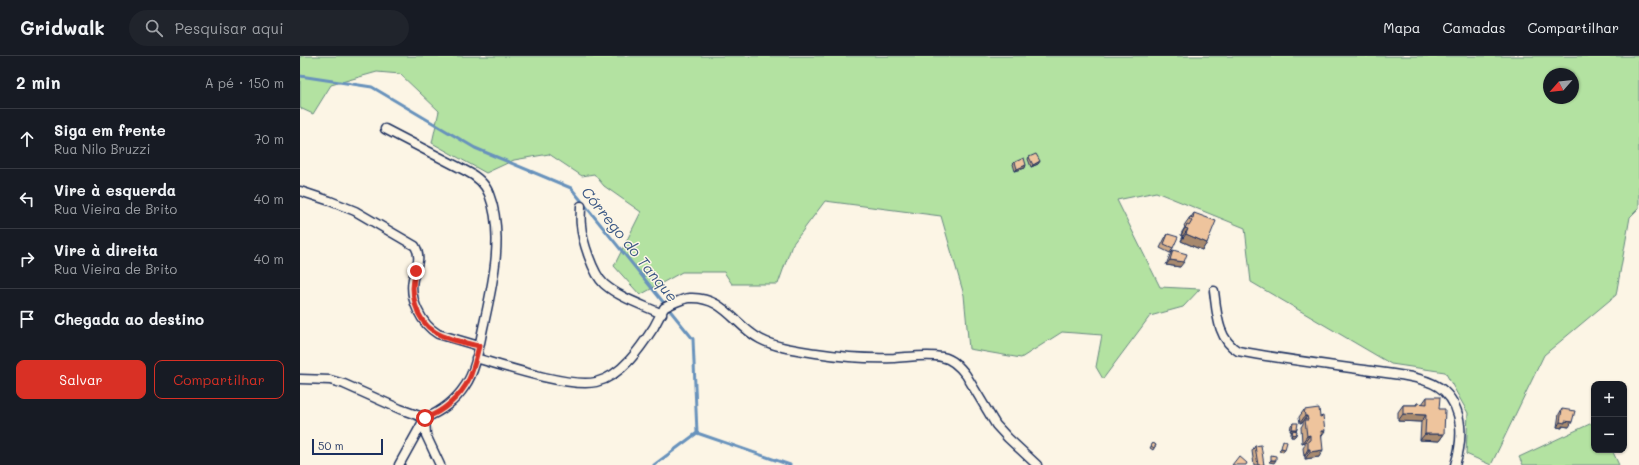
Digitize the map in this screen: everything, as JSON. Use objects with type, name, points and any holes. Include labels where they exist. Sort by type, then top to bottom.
[{"type":"street","points":[[300,379],[330,380],[344,384],[400,409],[425,418],[436,414],[460,393],[470,378],[493,284],[496,259],[495,218],[488,192],[475,176],[385,129]]},
{"type":"street","points":[[300,192],[324,198],[355,211],[414,246],[419,258],[413,280],[413,293],[422,319],[433,331],[438,334],[479,346]]},
{"type":"street","points":[[581,206],[580,224],[586,248],[598,276],[603,283],[622,295],[663,311]]},
{"type":"street","points":[[1214,291],[1220,327],[1230,346],[1238,351],[1396,375],[1433,384],[1443,390],[1450,398],[1458,412],[1460,442],[1455,465]]},
{"type":"street","points":[[476,358],[562,381],[580,383],[596,382],[607,378],[629,360],[663,311],[688,298],[700,298],[716,303],[732,315],[745,329],[761,340],[788,349],[850,358],[896,358],[910,356],[947,358],[960,367],[966,374],[996,425],[1038,465]]},
{"type":"street","points":[[399,465],[425,418]]},
{"type":"street","points":[[425,418],[426,435],[440,465]]},
{"type":"green space","points":[[300,56],[1639,56],[1639,208],[1630,217],[1616,295],[1544,355],[1491,465],[1466,454],[1468,413],[1445,372],[1391,364],[1251,282],[1245,228],[1156,192],[1117,200],[1160,287],[1200,289],[1183,307],[1150,316],[1103,379],[1096,367],[1102,335],[1062,332],[1021,358],[969,349],[964,295],[941,216],[825,201],[792,245],[778,284],[732,284],[724,272],[682,272],[640,295],[614,266],[641,212],[604,186],[594,174],[582,176],[549,154],[514,160],[486,173],[432,143],[439,111],[400,74],[377,72],[331,85],[313,114],[300,108]]},
{"type":"green space","points":[[1591,423],[1591,453],[1613,453],[1619,465],[1523,465],[1519,457]]},
{"type":"building","points":[[1036,154],[1040,161],[1033,165],[1029,157]]},
{"type":"building","points":[[1024,158],[1026,165],[1017,169],[1015,162]]},
{"type":"building","points":[[1194,213],[1216,221],[1207,243],[1186,234],[1188,229],[1185,228],[1187,225],[1189,226],[1192,221],[1189,219],[1190,217],[1193,218]]},
{"type":"building","points":[[1168,234],[1178,237],[1173,248],[1164,244]]},
{"type":"building","points":[[1173,250],[1187,254],[1184,262],[1170,260]]},
{"type":"building","points":[[1427,397],[1440,397],[1439,409],[1445,409],[1444,434],[1425,434],[1426,415],[1403,414],[1403,405],[1417,405],[1417,403],[1427,404]]},
{"type":"building","points":[[1319,408],[1320,417],[1323,416],[1325,431],[1321,431],[1323,450],[1310,452],[1310,449],[1308,449],[1308,441],[1310,441],[1310,435],[1307,436],[1305,420],[1308,420],[1307,416],[1305,416],[1304,410]]},
{"type":"building","points":[[1562,409],[1575,411],[1572,422],[1560,422]]},
{"type":"building","points":[[1293,423],[1298,423],[1297,429],[1292,429]]},
{"type":"building","points":[[1293,430],[1297,431],[1296,435],[1292,434]]},
{"type":"building","points":[[1283,440],[1287,442],[1285,449],[1281,448]]},
{"type":"building","points":[[1153,443],[1156,445],[1154,448],[1151,446]]},
{"type":"building","points":[[1261,445],[1264,465],[1258,465],[1255,446]]},
{"type":"building","points":[[1271,455],[1276,456],[1276,460],[1271,460]]},
{"type":"building","points":[[1239,456],[1247,463],[1246,465],[1232,465]]},
{"type":"waterway","name":"Córrego do Tanque","points":[[300,76],[372,87],[475,148],[571,188],[693,339],[697,433],[790,465]]},
{"type":"waterway","points":[[654,465],[697,433]]},
{"type":"route","points":[[416,271],[413,280],[413,293],[418,312],[422,319],[433,331],[438,334],[479,346],[470,378],[460,393],[436,414],[425,418]]}]
